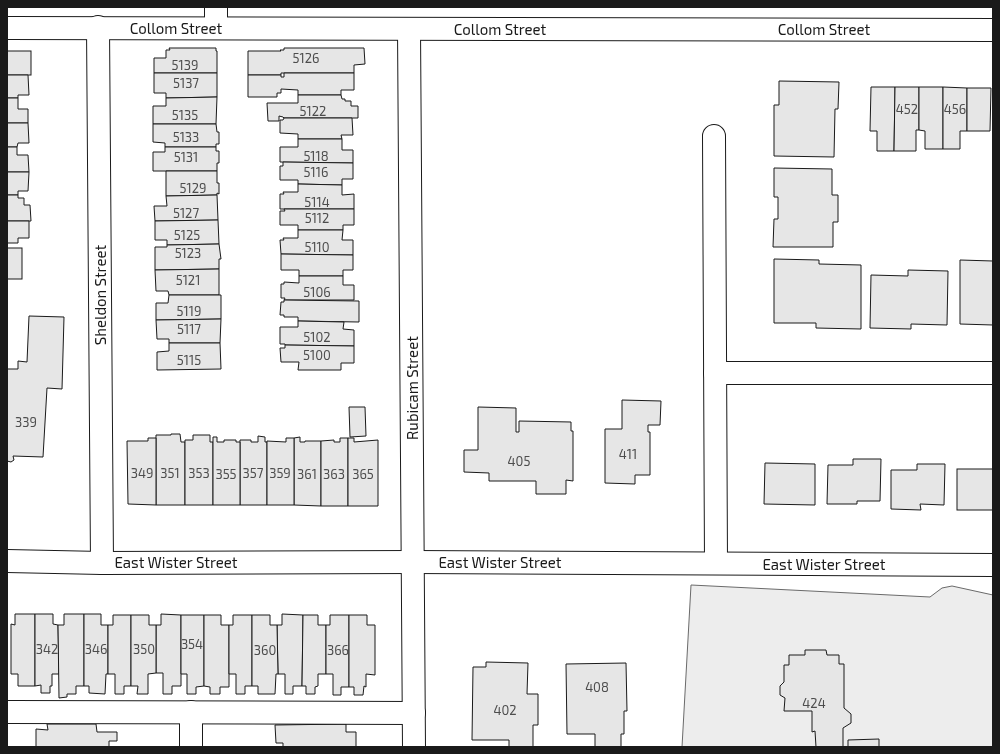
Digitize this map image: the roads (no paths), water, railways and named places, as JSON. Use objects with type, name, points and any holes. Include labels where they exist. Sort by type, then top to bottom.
[{"type":"street","name":"Collom Street","points":[[7,28],[98,27],[216,18],[409,29],[993,30]]},
{"type":"street","name":"Sheldon Street","points":[[98,27],[102,563]]},
{"type":"street","name":"Rubicam Street","points":[[409,29],[414,562],[414,747]]},
{"type":"street","points":[[714,136],[716,563]]},
{"type":"street","points":[[715,373],[993,373]]},
{"type":"street","name":"East Wister Street","points":[[7,561],[102,563],[414,562],[993,565]]},
{"type":"street","points":[[7,712],[414,713]]},
{"type":"street","points":[[191,712],[191,747]]}]
